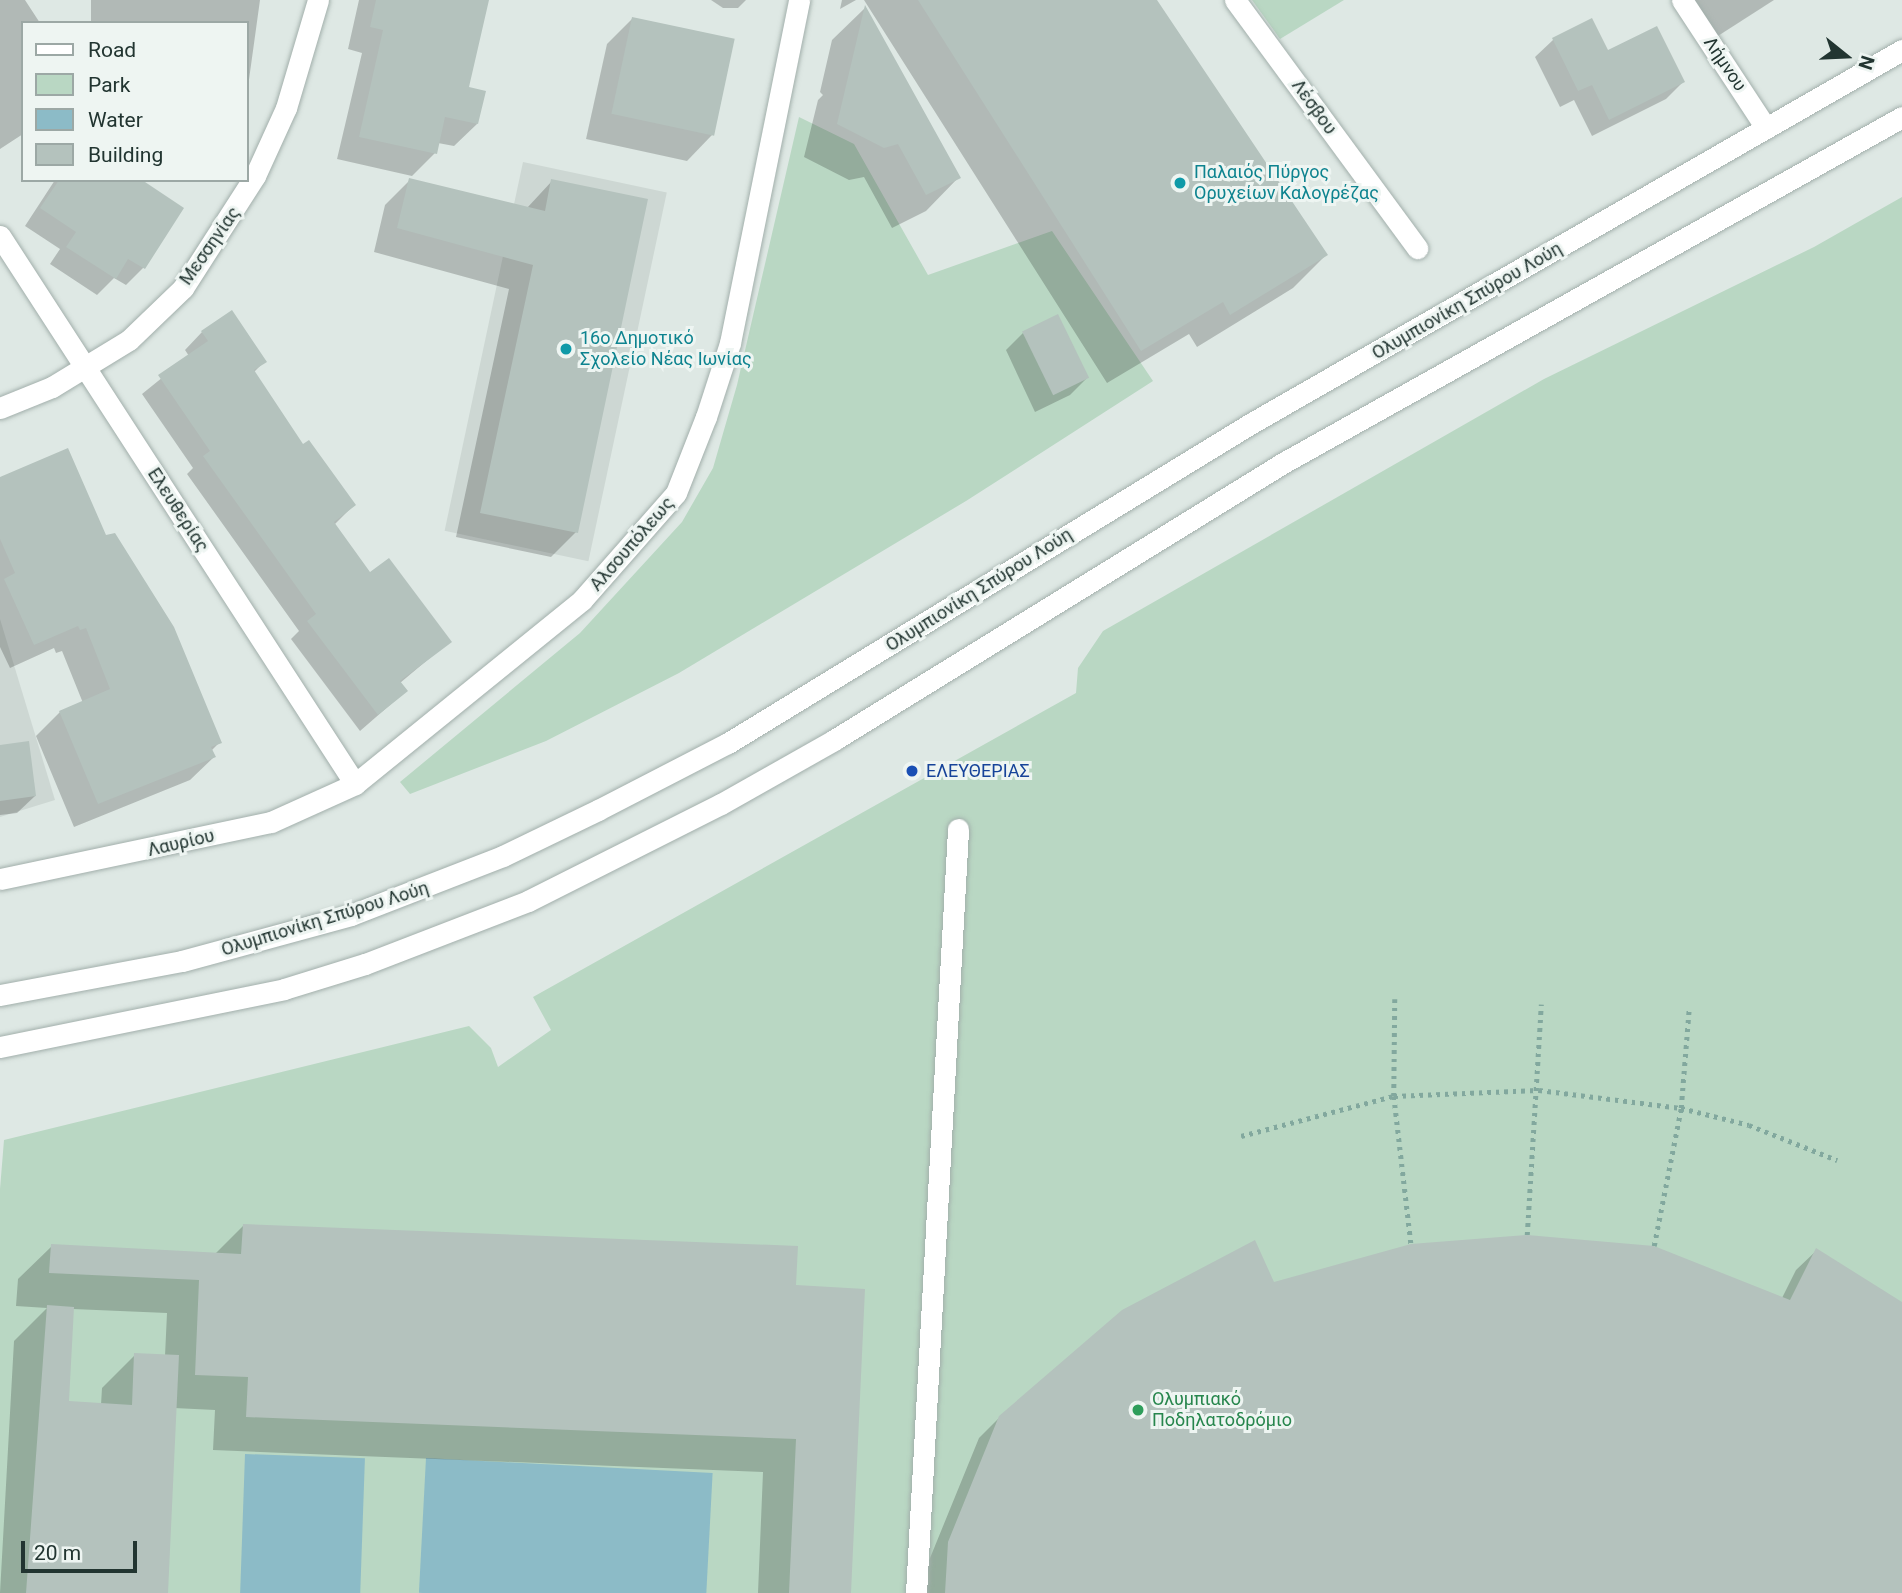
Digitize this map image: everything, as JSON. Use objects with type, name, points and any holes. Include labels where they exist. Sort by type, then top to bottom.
[{"type":"main road","name":"Μεσσηνίας","points":[[0,408],[86,368],[129,340],[183,288],[227,225],[286,108],[318,0]]},
{"type":"main road","name":"Αλσουπόλεως","points":[[355,783],[582,600],[676,493],[730,343],[799,0]]},
{"type":"main road","name":"Λέσβου","points":[[1235,0],[1417,248]]},
{"type":"main road","name":"Λήμνου","points":[[1682,0],[1766,128]]},
{"type":"main road","name":"Ολυμπιονίκη Σπύρου Λούη","points":[[0,995],[182,961],[351,915],[503,856],[598,810],[740,736],[1251,424],[1902,50]]},
{"type":"main road","points":[[0,1047],[284,989],[365,964],[528,901],[721,804],[834,740],[1283,463],[1902,117]]},
{"type":"main road","name":"Ελευθερίας","points":[[0,236],[355,783]]},
{"type":"main road","name":"Λαυρίου","points":[[0,879],[271,822],[355,783]]},
{"type":"main road","points":[[916,1593],[958,830]]},
{"type":"path","points":[[1395,999],[1394,1099],[1411,1244]]},
{"type":"path","points":[[1527,1235],[1538,1093],[1541,1004]]},
{"type":"path","points":[[1654,1246],[1681,1110],[1689,1009]]},
{"type":"path","points":[[1241,1136],[1394,1099],[1538,1093],[1681,1110],[1749,1125],[1837,1160]]},
{"type":"shaded area","points":[[523,162],[667,193],[588,561],[445,531]]},
{"type":"shaded area","points":[[0,619],[55,800],[0,817]]},
{"type":"green space","points":[[1252,0],[1344,0],[1280,39]]},
{"type":"green space","points":[[799,117],[854,144],[928,275],[1052,231],[1153,381],[966,501],[679,673],[546,741],[410,794],[400,782],[580,633],[682,522],[713,468],[737,385]]},
{"type":"green space","points":[[1902,197],[1902,1593],[0,1593],[0,1189],[4,1140],[469,1026],[491,1048],[498,1067],[551,1030],[533,997],[1076,693],[1078,668],[1103,631],[1544,379],[1814,247]]},
{"type":"water","points":[[245,1454],[365,1458],[360,1593],[240,1593]]},
{"type":"water","points":[[426,1458],[713,1473],[706,1593],[419,1593]]},
{"type":"building","points":[[376,0],[489,0],[469,87],[486,91],[478,124],[445,117],[437,154],[359,137],[383,30],[370,27]]},
{"type":"building","points":[[918,0],[1157,0],[1328,255],[1230,315],[1223,302],[1141,351]]},
{"type":"building","points":[[865,5],[961,178],[926,195],[898,144],[884,148],[837,124]]},
{"type":"building","points":[[632,17],[735,39],[714,136],[611,114]]},
{"type":"building","points":[[1592,18],[1608,50],[1657,26],[1685,82],[1609,120],[1592,85],[1578,91],[1552,38]]},
{"type":"building","name":"16ο Δημοτικό Σχολείο Νέας Ιωνίας","points":[[409,178],[545,211],[551,179],[648,199],[578,533],[480,513],[533,265],[397,228]]},
{"type":"building","points":[[58,182],[145,182],[184,208],[145,269],[128,259],[116,279],[66,247],[76,232],[40,208]]},
{"type":"building","points":[[232,310],[267,362],[254,370],[303,444],[309,440],[356,505],[334,522],[370,572],[389,558],[452,642],[400,681],[408,691],[378,715],[307,621],[316,614],[203,456],[210,451],[158,375],[208,341],[201,331]]},
{"type":"building","points":[[1058,314],[1089,378],[1053,395],[1022,332]]},
{"type":"building","points":[[68,448],[106,535],[115,533],[174,627],[222,743],[211,747],[216,757],[98,804],[59,711],[110,689],[86,628],[80,630],[78,626],[34,645],[4,579],[15,573],[0,539],[0,477]]},
{"type":"building","points":[[29,741],[36,796],[0,801],[0,745]]},
{"type":"building","points":[[243,1224],[798,1246],[796,1285],[865,1289],[851,1593],[789,1593],[796,1439],[246,1417],[248,1377],[195,1375],[199,1280],[49,1273],[51,1244],[241,1254]]},
{"type":"building","points":[[1527,1235],[1654,1246],[1790,1300],[1816,1248],[1902,1302],[1902,1593],[945,1593],[948,1542],[999,1416],[1122,1310],[1255,1240],[1274,1282],[1411,1244]]},
{"type":"building","points":[[47,1305],[74,1307],[69,1401],[132,1405],[134,1353],[179,1355],[168,1593],[26,1593]]},
{"type":"place","name":"Παλαιός Πύργος Ορυχείων Καλογρέζας","points":[[1180,183]]},
{"type":"place","name":"16ο Δημοτικό Σχολείο Νέας Ιωνίας","points":[[566,349]]},
{"type":"place","name":"ΕΛΕΥΘΕΡΙΑΣ","points":[[912,771]]},
{"type":"place","name":"Ολυμπιακό Ποδηλατοδρόμιο","points":[[1138,1410]]}]
